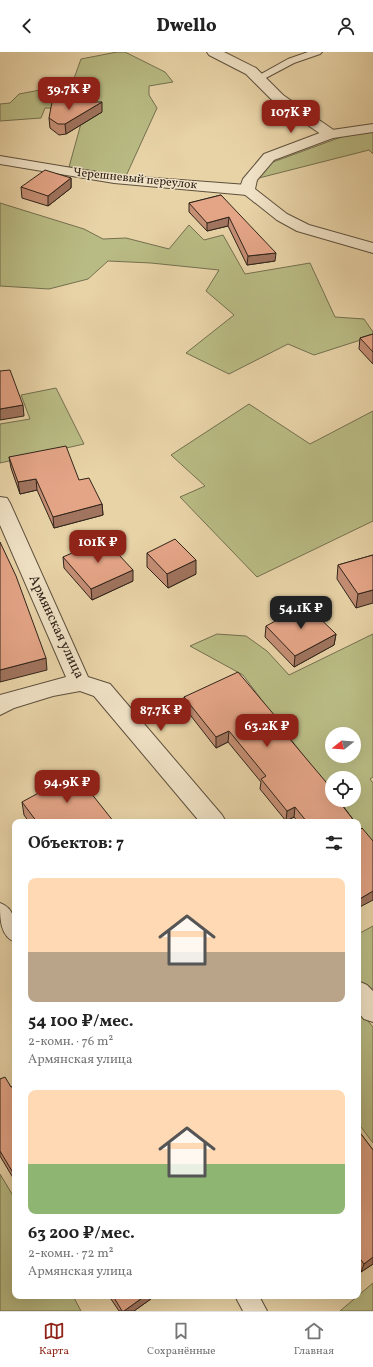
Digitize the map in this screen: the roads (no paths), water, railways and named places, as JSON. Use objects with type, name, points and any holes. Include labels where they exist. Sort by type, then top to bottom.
[{"type":"street","points":[[214,52],[251,71],[278,98],[330,134]]},
{"type":"street","points":[[373,128],[330,134],[269,157],[250,179],[247,190],[282,217],[303,228],[373,248]]},
{"type":"street","name":"Черешневый переулок","points":[[0,160],[114,179],[247,190]]},
{"type":"street","name":"Армянская улица","points":[[0,503],[80,683],[102,690],[211,819]]},
{"type":"street","points":[[0,706],[6,702],[53,688],[80,683]]},
{"type":"street","points":[[361,996],[373,1010]]},
{"type":"lane","points":[[259,78],[291,61],[317,52]]},
{"type":"lane","points":[[0,911],[12,929]]},
{"type":"lane","points":[[248,1299],[256,1311]]}]
